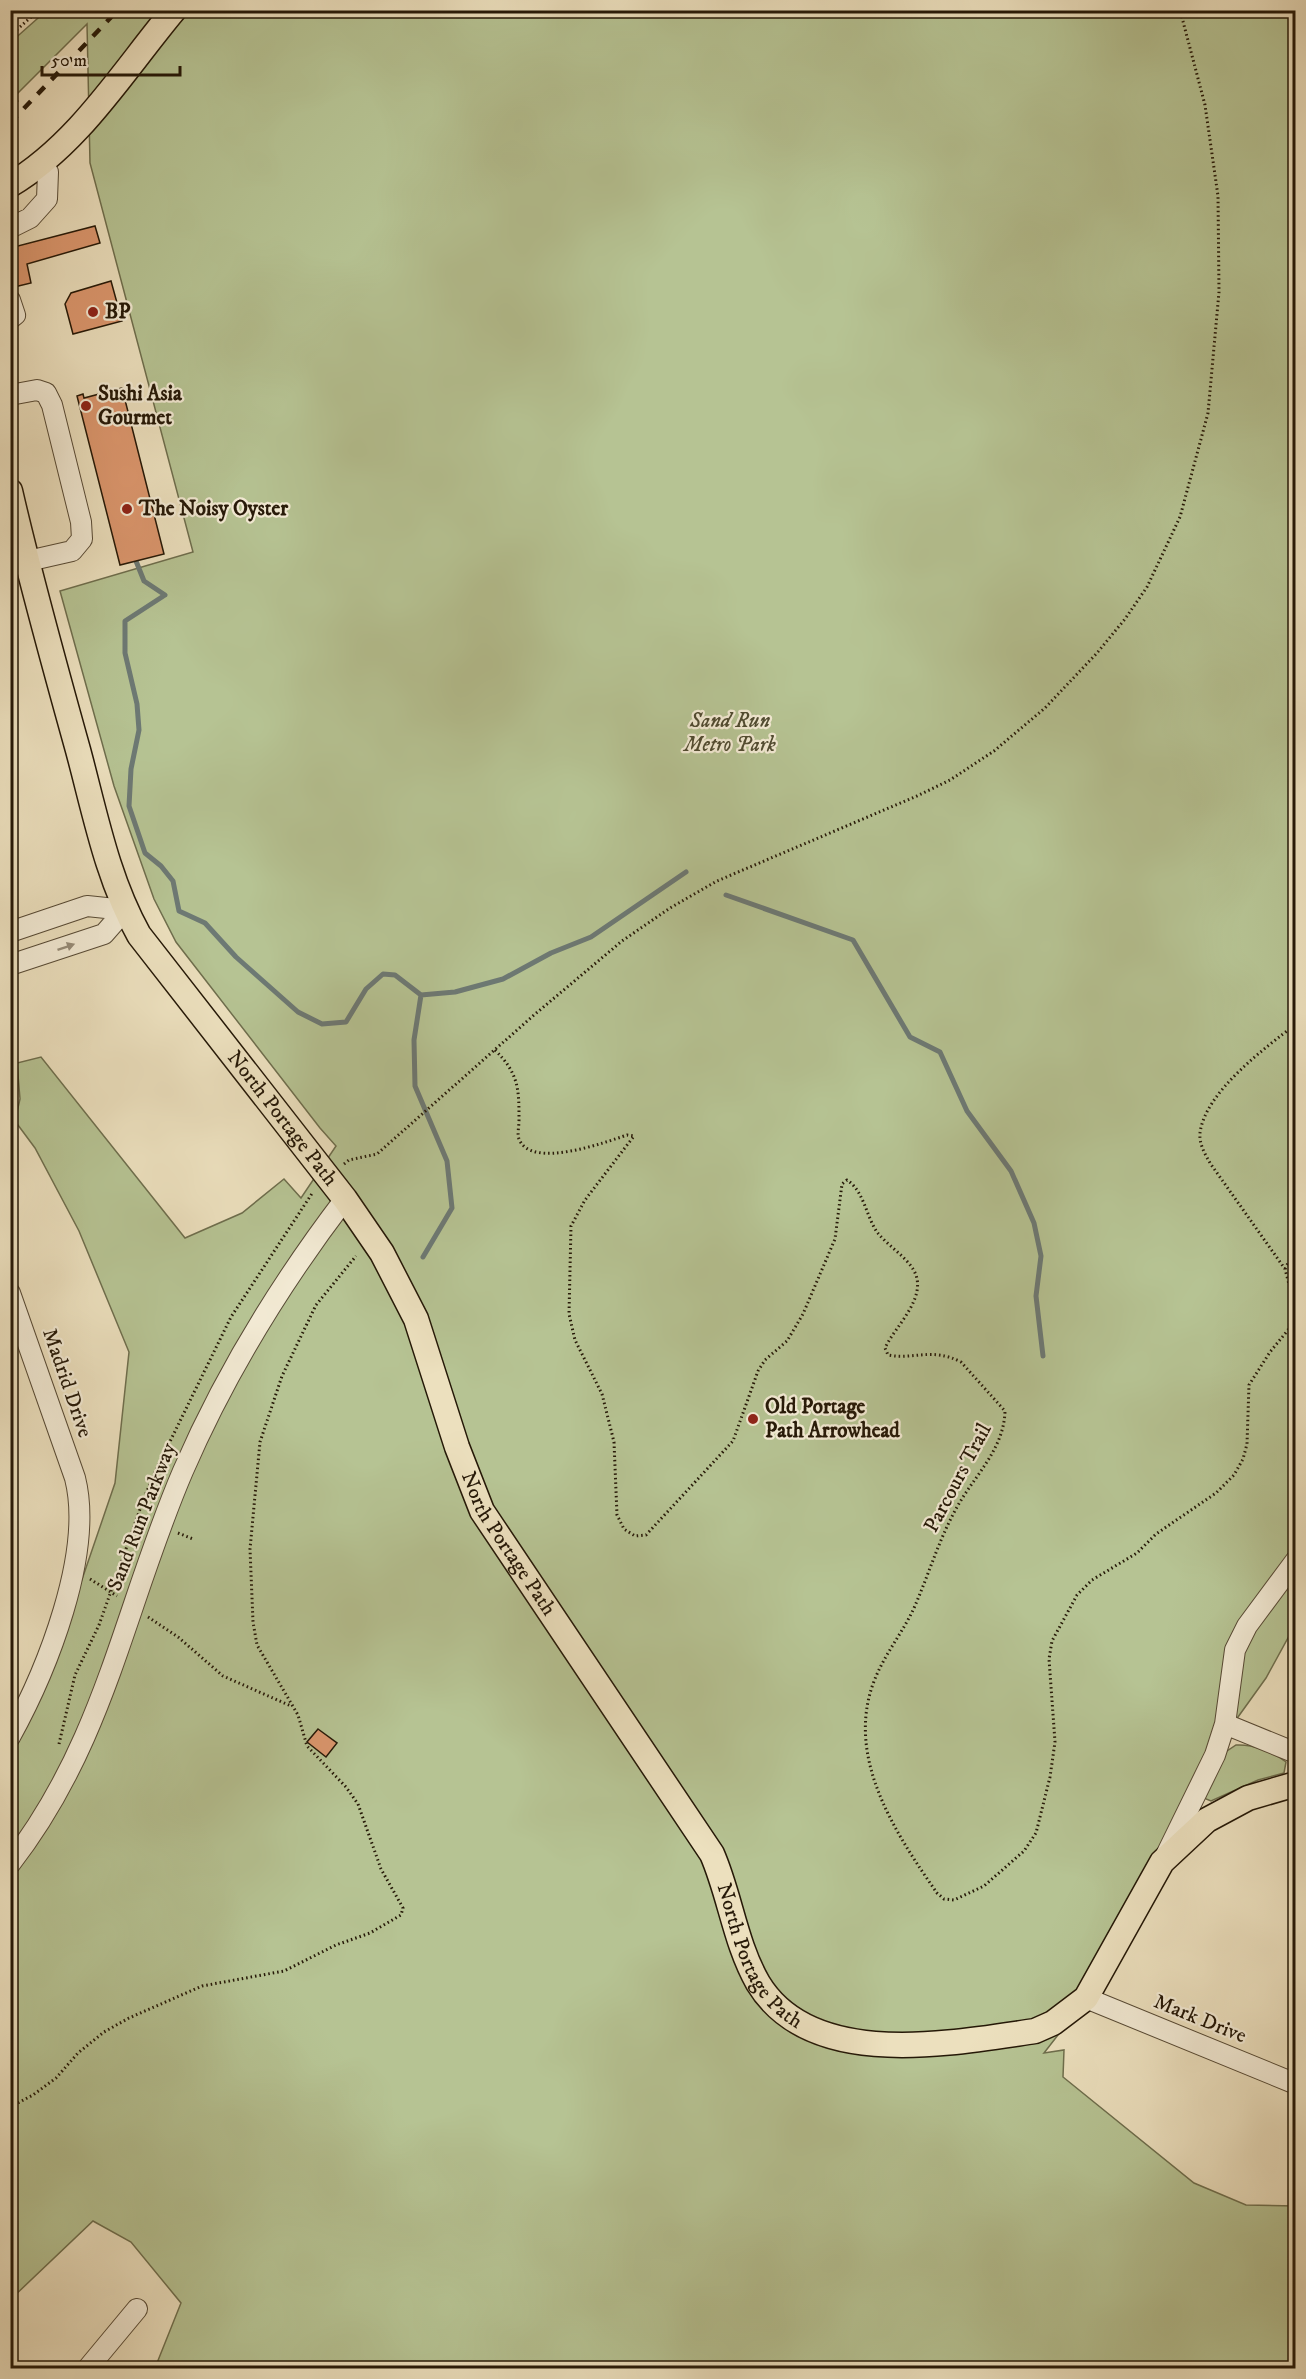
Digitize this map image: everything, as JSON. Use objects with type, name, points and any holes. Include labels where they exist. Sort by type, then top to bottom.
[{"type":"main road","points":[[10,185],[42,164],[75,134],[174,10]]},
{"type":"main road","name":"North Portage Path","points":[[10,491],[20,549],[109,865],[125,910],[139,935],[345,1199],[382,1253],[416,1319],[467,1475],[482,1511],[712,1854],[724,1881],[745,1958],[759,1985],[782,2009],[806,2026],[836,2038],[865,2045],[900,2045],[1035,2031],[1053,2023],[1086,1998],[1162,1862],[1207,1820],[1248,1798],[1296,1784]]},
{"type":"street","points":[[10,228],[30,218],[47,199],[48,172],[42,164]]},
{"type":"street","points":[[10,300],[15,315],[10,319]]},
{"type":"street","points":[[10,395],[37,390],[46,393],[52,405],[81,522],[82,539],[72,551],[20,549]]},
{"type":"street","points":[[10,932],[87,906],[125,910]]},
{"type":"street","points":[[10,965],[104,934],[125,910]]},
{"type":"street","name":"Sand Run Parkway","points":[[10,1864],[50,1808],[84,1743],[182,1472],[213,1405],[281,1287],[345,1199]]},
{"type":"street","name":"Madrid Drive","points":[[10,1293],[78,1489],[81,1520],[69,1584],[42,1672],[10,1737]]},
{"type":"street","points":[[1162,1862],[1215,1755],[1225,1724],[1235,1650],[1248,1626],[1296,1560]]},
{"type":"street","points":[[1225,1724],[1296,1753]]},
{"type":"street","name":"Mark Drive","points":[[1086,1998],[1296,2084]]},
{"type":"street","points":[[88,2368],[137,2309]]},
{"type":"path","points":[[10,36],[39,10]]},
{"type":"path","points":[[378,1154],[622,941],[670,908],[717,881],[950,780],[994,751],[1045,708],[1078,675],[1125,619],[1147,586],[1180,517],[1197,460],[1208,413],[1219,292],[1218,196],[1205,105],[1180,10]]},
{"type":"path","name":"Parcours Trail","points":[[495,1050],[511,1068],[518,1084],[518,1139],[525,1148],[542,1152],[570,1152],[627,1135],[634,1136],[576,1213],[571,1226],[569,1244],[571,1328],[602,1394],[614,1442],[617,1515],[624,1529],[635,1536],[646,1535],[733,1441],[758,1371],[765,1360],[786,1341],[803,1314],[835,1239],[838,1226],[839,1192],[842,1184],[847,1180],[860,1196],[877,1232],[914,1270],[917,1281],[909,1311],[885,1348],[888,1354],[940,1354],[951,1357],[961,1362],[1005,1411],[1004,1429],[996,1447],[956,1508],[913,1609],[880,1664],[872,1686],[866,1715],[867,1746],[881,1803],[925,1876],[944,1899],[965,1896],[984,1886],[1024,1851],[1036,1833],[1050,1777],[1055,1742],[1049,1659],[1052,1641],[1077,1595],[1092,1580],[1137,1553],[1156,1534],[1186,1516],[1234,1475],[1247,1444],[1249,1385],[1292,1321],[1294,1303],[1285,1269],[1210,1163],[1202,1148],[1200,1134],[1210,1106],[1226,1085],[1296,1024]]},
{"type":"path","points":[[1285,1269],[1296,1247]]},
{"type":"path","points":[[10,2107],[33,2095],[56,2078],[78,2053],[104,2032],[129,2018],[202,1986],[284,1971],[336,1945],[370,1933],[401,1915],[403,1908],[381,1869],[358,1804],[346,1787],[307,1746],[293,1707],[257,1645],[253,1622],[250,1549],[260,1442],[282,1376],[316,1305],[356,1256]]},
{"type":"path","points":[[111,1592],[178,1637],[223,1676],[293,1707]]},
{"type":"green space","name":"Sand Run Metro Park","points":[[46,11],[1295,11],[1295,1625],[1266,1678],[1210,1756],[1065,2026],[1044,2053],[1064,2050],[1063,2077],[1194,2183],[1246,2205],[1295,2206],[1295,2368],[155,2368],[181,2303],[131,2242],[93,2221],[11,2299],[11,1760],[63,1635],[115,1483],[129,1352],[79,1231],[35,1148],[15,1121],[20,1099],[17,1063],[41,1057],[185,1238],[242,1213],[284,1179],[301,1198],[336,1146],[176,942],[154,899],[114,786],[60,591],[193,552],[90,163],[87,24],[14,97],[18,101],[11,109],[11,42]]},
{"type":"green space","points":[[1236,1745],[1256,1747],[1275,1755],[1286,1762],[1284,1773],[1258,1780],[1211,1801],[1206,1799],[1204,1795],[1221,1755]]},
{"type":"building","points":[[95,226],[100,243],[27,264],[31,283],[10,288],[10,248]]},
{"type":"building","name":"BP","points":[[111,281],[122,321],[73,334],[65,304],[71,293]]},
{"type":"building","points":[[122,388],[164,554],[120,565],[77,396],[83,394],[84,398]]},
{"type":"building","points":[[318,1729],[337,1743],[326,1757],[307,1742]]},
{"type":"waterway","points":[[136,561],[144,581],[165,595],[125,621],[125,653],[137,704],[139,730],[131,769],[129,806],[145,853],[161,866],[173,881],[179,911],[205,923],[236,957],[298,1012],[322,1024],[346,1022],[366,989],[383,974],[395,975],[421,995],[455,992],[503,979],[551,953],[591,937],[686,872]]},
{"type":"waterway","points":[[726,895],[853,940],[910,1037],[940,1052],[967,1111],[1011,1171],[1034,1223],[1041,1256],[1036,1296],[1043,1356]]},
{"type":"waterway","points":[[421,995],[414,1040],[415,1086],[447,1161],[452,1208],[423,1257]]},
{"type":"railway","points":[[10,123],[118,10]]},
{"type":"place","name":"BP","points":[[93,312]]},
{"type":"place","name":"Sushi Asia Gourmet","points":[[86,406]]},
{"type":"place","name":"The Noisy Oyster","points":[[127,509]]},
{"type":"place","name":"Old Portage Path Arrowhead","points":[[753,1419]]}]
